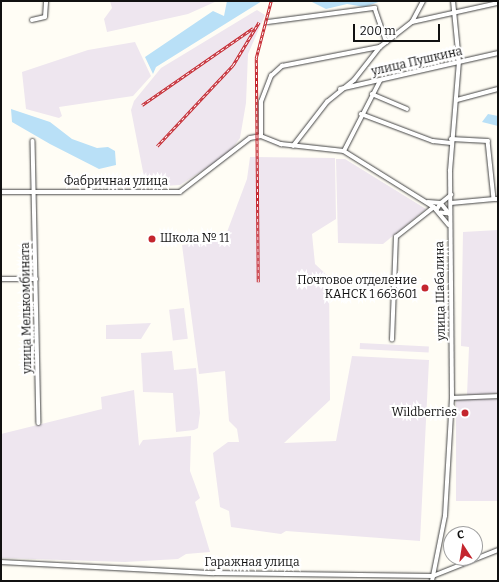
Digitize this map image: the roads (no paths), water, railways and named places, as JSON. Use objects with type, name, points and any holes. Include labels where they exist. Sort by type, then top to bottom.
[{"type":"street","points":[[32,20],[45,17],[46,1]]},
{"type":"street","points":[[294,146],[340,89],[354,80],[380,47],[412,22],[423,1]]},
{"type":"street","name":"улица Шабалина","points":[[432,581],[445,516],[452,398],[449,226],[451,203],[451,141],[457,100],[459,62],[456,14],[453,1]]},
{"type":"street","points":[[412,22],[456,14],[498,3]]},
{"type":"street","points":[[268,22],[375,8],[387,42]]},
{"type":"street","points":[[380,47],[286,64],[271,76],[265,89],[260,108],[261,136],[294,146],[344,151],[435,208],[441,213],[449,226]]},
{"type":"street","name":"улица Пушкина","points":[[340,89],[498,53]]},
{"type":"street","points":[[344,151],[361,114],[380,81]]},
{"type":"street","points":[[457,100],[498,89]]},
{"type":"street","points":[[372,94],[407,109]]},
{"type":"street","points":[[361,114],[433,141],[488,141],[496,199],[451,203]]},
{"type":"street","name":"Фабричная улица","points":[[1,192],[180,192],[250,138],[261,136]]},
{"type":"street","name":"улица Мелькомбината","points":[[33,141],[39,423]]},
{"type":"street","points":[[392,340],[396,237],[450,195]]},
{"type":"street","points":[[425,202],[441,203],[450,214]]},
{"type":"street","points":[[441,213],[450,214]]},
{"type":"street","points":[[1,279],[36,279]]},
{"type":"street","points":[[452,398],[498,396]]},
{"type":"street","name":"Гаражная улица","points":[[1,562],[214,573],[433,576],[498,550]]},
{"type":"water","points":[[227,1],[262,1],[156,67],[153,74],[145,57],[213,11],[224,16]]},
{"type":"water","points":[[310,1],[381,1],[365,7],[347,4],[326,9]]},
{"type":"water","points":[[11,109],[50,122],[72,139],[97,148],[108,147],[115,151],[116,165],[99,169],[50,144],[12,122]]},
{"type":"water","points":[[488,114],[498,116],[498,126],[482,122]]},
{"type":"railway","points":[[258,282],[256,58],[271,1]]},
{"type":"railway","points":[[157,146],[233,65],[259,22]]},
{"type":"railway","points":[[142,105],[253,28]]},
{"type":"place","name":"Школа № 11","points":[[152,239]]},
{"type":"place","name":"Почтовое отделение КАНСК 1 663601","points":[[425,288]]},
{"type":"place","name":"Wildberries","points":[[465,413]]}]
